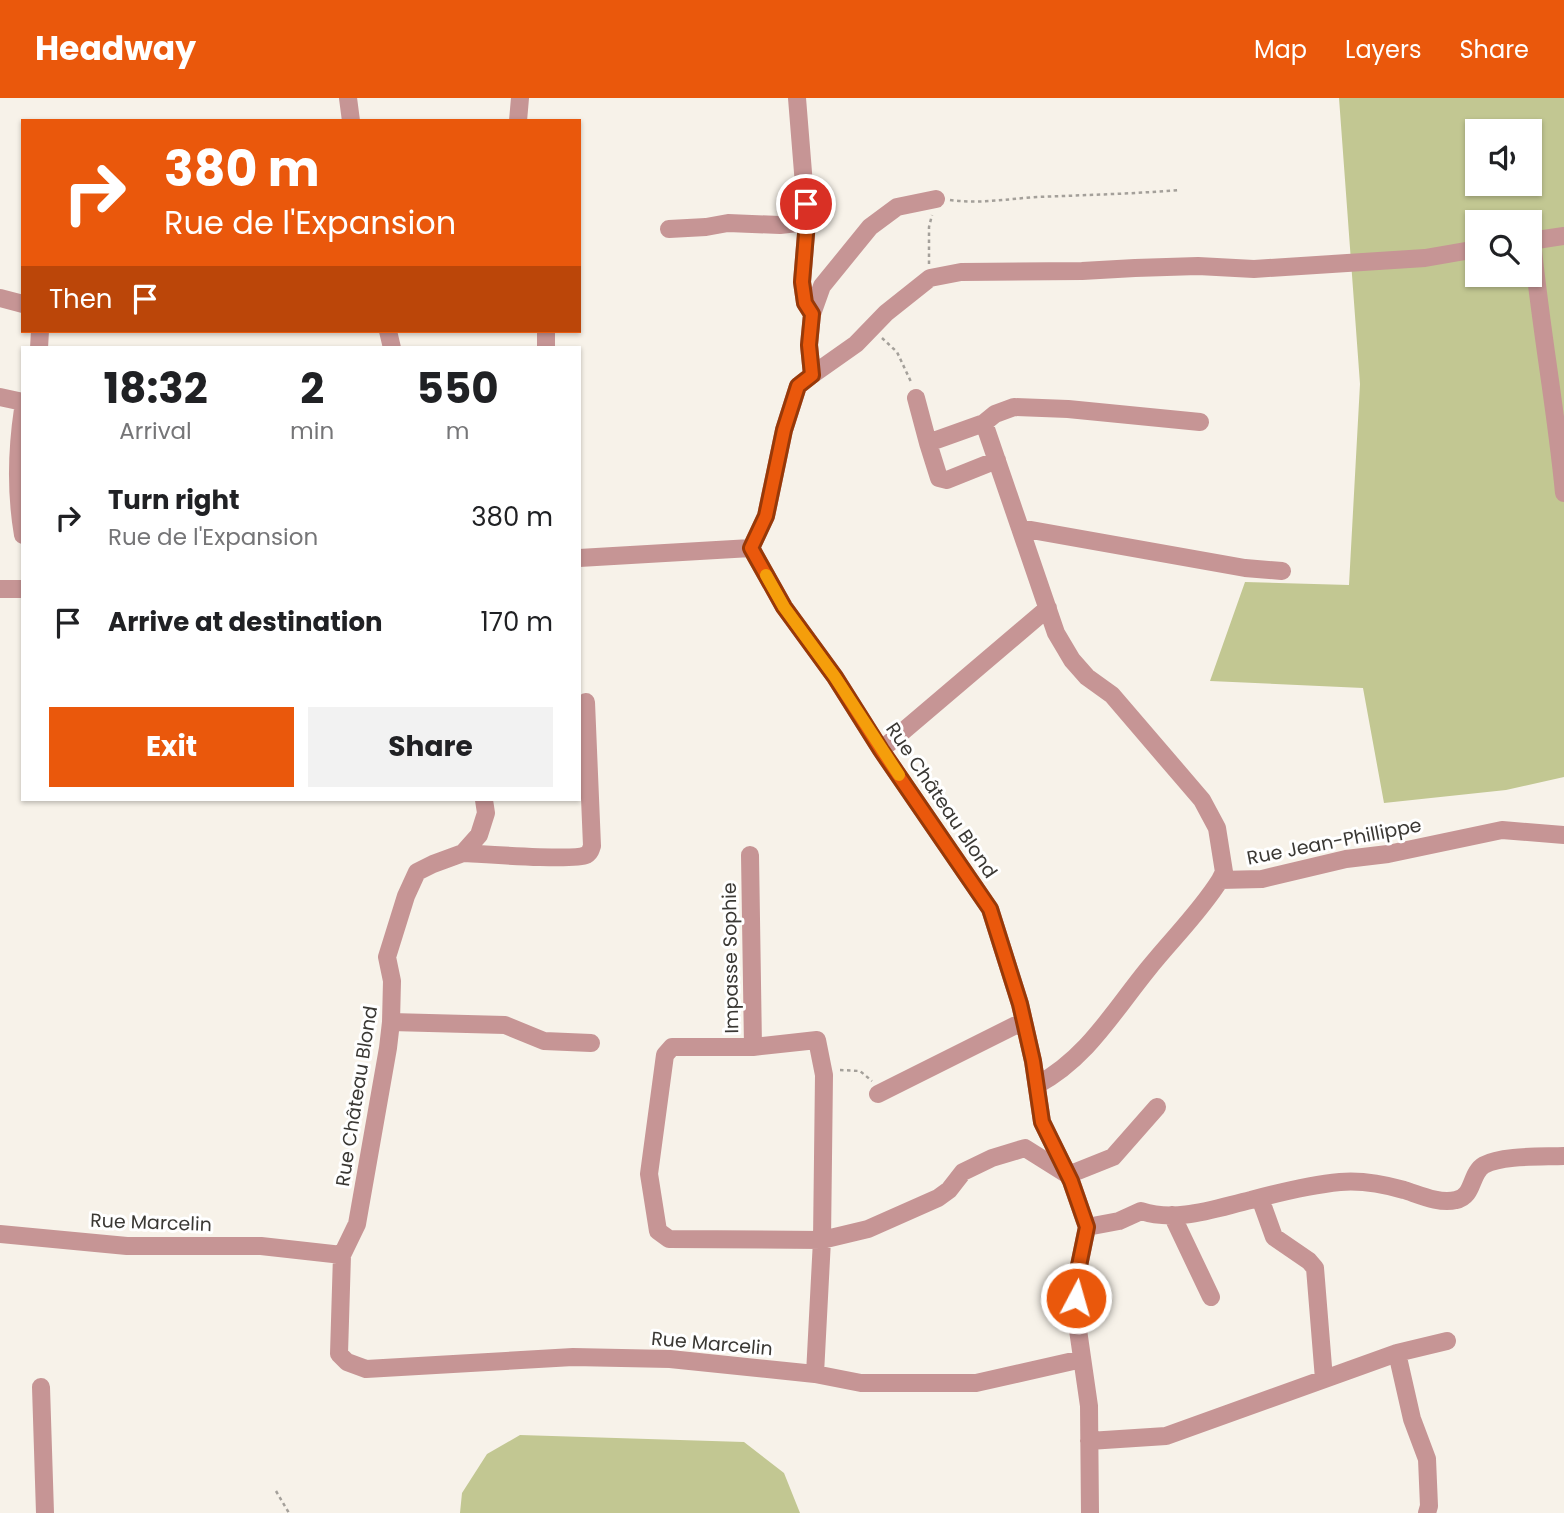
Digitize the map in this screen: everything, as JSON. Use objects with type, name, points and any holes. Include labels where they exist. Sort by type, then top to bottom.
[{"type":"street","points":[[348,98],[351,119]]},
{"type":"street","points":[[518,119],[520,98]]},
{"type":"street","points":[[797,98],[807,222],[802,282],[805,303],[812,314]]},
{"type":"street","points":[[812,375],[809,345],[812,314],[822,286],[870,227],[897,207],[936,199]]},
{"type":"street","points":[[669,229],[728,223],[780,225],[807,222]]},
{"type":"street","points":[[1542,239],[1564,236]]},
{"type":"street","points":[[581,558],[751,548],[766,516],[784,430],[798,386],[856,344],[886,313],[930,278],[961,272],[1198,266],[1255,269],[1425,258],[1465,252]]},
{"type":"street","points":[[1537,287],[1543,339],[1561,428],[1564,493]]},
{"type":"street","points":[[0,298],[21,303]]},
{"type":"street","points":[[0,397],[21,402]]},
{"type":"street","points":[[916,398],[939,478],[956,478],[997,460]]},
{"type":"street","points":[[928,443],[984,423],[995,414],[1014,407],[1200,422]]},
{"type":"street","points":[[21,421],[21,518]]},
{"type":"street","points":[[984,423],[1056,633],[1072,660],[1087,677],[1112,695],[1202,800],[1217,828],[1224,872],[1211,894],[1083,1053],[1058,1074],[1037,1085]]},
{"type":"street","points":[[1020,528],[1245,568],[1282,571]]},
{"type":"street","name":"Rue Château Blond","points":[[751,548],[784,607],[835,677],[881,750],[990,909],[1024,1021],[1042,1122],[1068,1175],[1087,1227]]},
{"type":"street","points":[[0,589],[21,589]]},
{"type":"street","points":[[881,750],[1048,608]]},
{"type":"street","points":[[463,853],[583,856],[589,852],[592,846],[586,702]]},
{"type":"street","points":[[463,853],[479,835],[486,813],[484,801]]},
{"type":"street","name":"Rue Jean-Phillippe","points":[[1220,880],[1262,879],[1346,859],[1502,830],[1564,835]]},
{"type":"street","name":"Rue Château Blond","points":[[339,1354],[342,1255],[357,1224],[391,1022],[391,981],[387,957],[405,896],[417,872],[463,853]]},
{"type":"street","name":"Impasse Sophie","points":[[750,855],[752,1046],[817,1041],[823,1070],[821,1240],[815,1374]]},
{"type":"street","points":[[881,1093],[1024,1021]]},
{"type":"street","points":[[391,1022],[505,1025],[544,1041],[591,1043]]},
{"type":"street","points":[[752,1046],[672,1047],[665,1055],[649,1174],[658,1231],[669,1239],[821,1240],[868,1229],[938,1198],[949,1190],[964,1172],[992,1158],[1025,1148],[1068,1175],[1113,1157],[1157,1107]]},
{"type":"street","points":[[1090,1513],[1089,1406],[1076,1315],[1076,1280],[1087,1227],[1119,1221],[1141,1211],[1157,1217],[1219,1209],[1311,1185],[1349,1181],[1378,1183],[1433,1199],[1458,1200],[1468,1194],[1475,1172],[1493,1161],[1564,1156]]},
{"type":"street","points":[[1260,1198],[1274,1237],[1315,1268],[1324,1379]]},
{"type":"street","points":[[1172,1215],[1211,1297]]},
{"type":"street","name":"Rue Marcelin","points":[[0,1234],[127,1246],[261,1246],[342,1255]]},
{"type":"street","points":[[1089,1441],[1166,1436],[1397,1353],[1447,1341]]},
{"type":"street","points":[[1397,1353],[1412,1419],[1427,1459],[1427,1513]]},
{"type":"street","name":"Rue Marcelin","points":[[339,1354],[347,1362],[366,1369],[573,1357],[670,1359],[815,1374],[861,1384],[976,1383],[1082,1359]]},
{"type":"street","points":[[41,1387],[45,1513]]},
{"type":"path","points":[[930,278],[929,227],[936,199],[975,203],[1019,198],[1179,190]]},
{"type":"path","points":[[872,327],[897,352],[909,375],[916,398]]},
{"type":"path","points":[[823,1070],[860,1070],[881,1093]]},
{"type":"path","points":[[276,1491],[289,1513]]},
{"type":"green space","points":[[1339,98],[1564,98],[1564,777],[1506,790],[1384,803],[1363,688],[1210,681],[1245,582],[1349,585],[1360,384]]},
{"type":"green space","points":[[520,1435],[744,1442],[784,1473],[800,1513],[460,1513],[462,1493],[487,1454]]},
{"type":"slow traffic","points":[[766,575],[784,607],[835,677],[899,775]]},
{"type":"route","points":[[806,204],[802,282],[805,303],[812,314],[809,345],[812,375],[798,386],[784,430],[766,516],[751,548],[784,607],[835,677],[881,750],[990,909],[1020,1004],[1033,1061],[1042,1122],[1071,1181],[1087,1227],[1076,1280],[1076,1298]]}]
